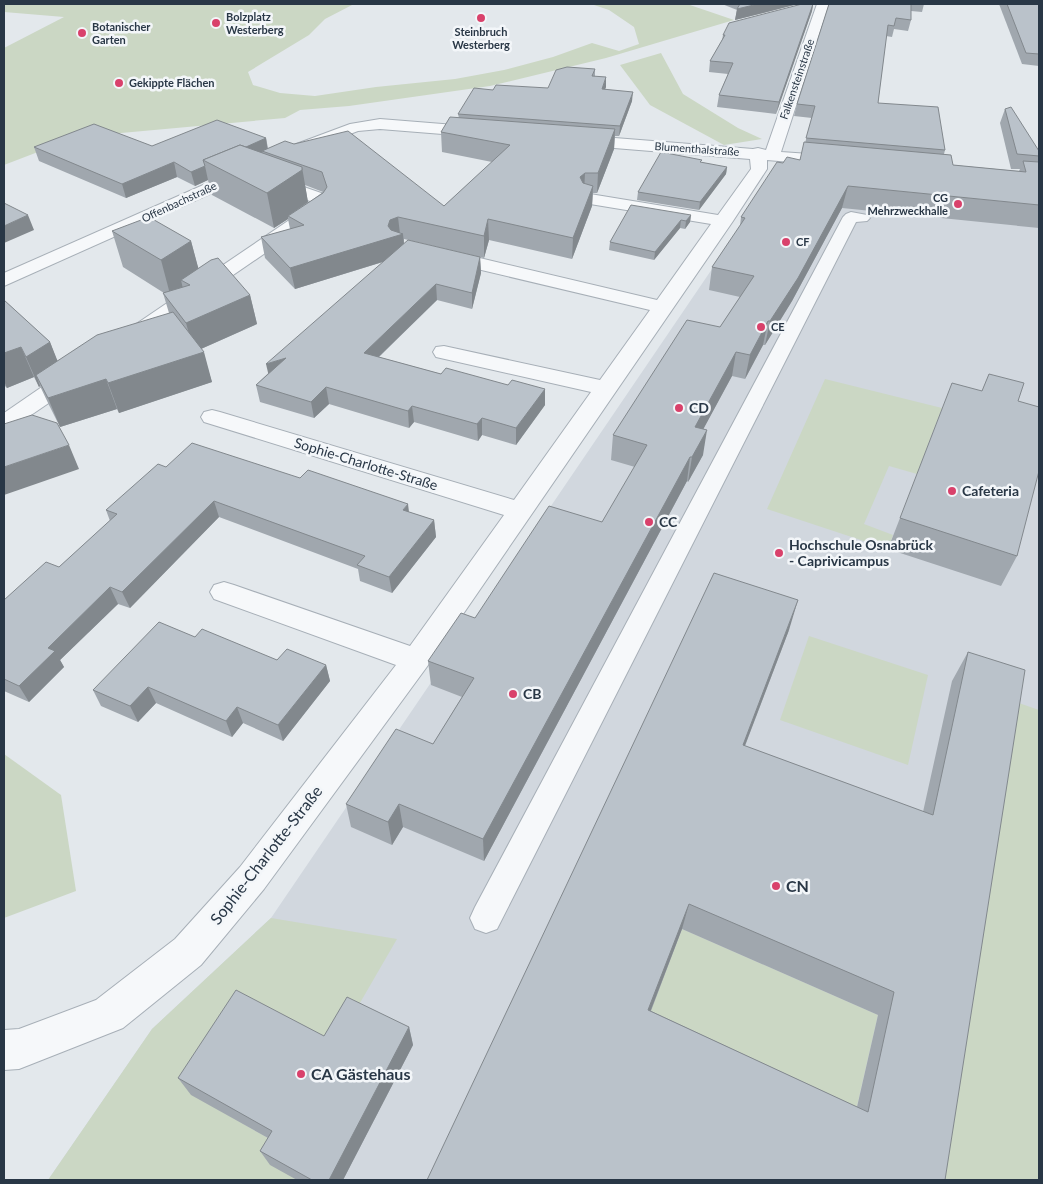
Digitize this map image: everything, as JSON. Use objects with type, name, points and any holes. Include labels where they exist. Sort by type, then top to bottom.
[{"type":"street","name":"Falkensteinstraße","points":[[765,154],[809,30],[823,4]]},
{"type":"street","points":[[281,155],[355,127],[380,124],[498,134]]},
{"type":"street","name":"Blumenthalstraße","points":[[566,139],[851,162]]},
{"type":"street","name":"Sophie-Charlotte-Straße","points":[[4,1050],[19,1049],[109,1014],[188,952],[252,878],[416,660],[604,388],[724,221],[759,169],[765,154]]},
{"type":"street","name":"Offenbachstraße","points":[[4,280],[263,163]]},
{"type":"street","points":[[116,347],[319,208],[318,198],[245,171]]},
{"type":"street","points":[[590,199],[724,221]]},
{"type":"street","points":[[486,918],[850,217],[862,218]]},
{"type":"street","points":[[430,252],[663,307]]},
{"type":"street","points":[[444,352],[604,388]]},
{"type":"street","points":[[4,423],[92,364]]},
{"type":"street","name":"Sophie-Charlotte-Straße","points":[[212,418],[520,511]]},
{"type":"street","points":[[224,592],[416,660]]},
{"type":"shaded area","name":"Hochschule Osnabrück - Caprivicampus","points":[[782,166],[1039,187],[1039,1180],[48,1180],[152,1029],[271,918]]},
{"type":"green space","points":[[4,4],[354,4],[325,19],[309,35],[248,72],[253,85],[280,93],[315,96],[376,87],[455,79],[504,70],[553,57],[592,43],[619,51],[639,44],[634,27],[609,10],[591,4],[687,4],[734,20],[606,58],[490,86],[349,106],[300,110],[285,118],[77,137],[4,165],[4,48],[64,17],[4,12]]},
{"type":"green space","points":[[661,53],[683,94],[738,128],[762,139],[724,145],[650,105],[620,65]]},
{"type":"green space","points":[[825,379],[942,408],[917,474],[889,466],[864,524],[893,535],[888,549],[767,509]]},
{"type":"green space","points":[[809,636],[928,675],[908,765],[780,720]]},
{"type":"green space","points":[[1007,699],[1039,710],[1039,1180],[927,1180]]},
{"type":"green space","points":[[4,754],[61,795],[76,891],[4,918]]},
{"type":"green space","points":[[271,918],[397,939],[331,1053],[191,1094],[282,1146],[297,1180],[48,1180],[152,1029]]},
{"type":"green space","points":[[682,929],[878,1015],[851,1132],[642,1033]]},
{"type":"building","points":[[740,4],[758,4],[737,9]]},
{"type":"building","points":[[802,4],[813,4],[779,102],[719,95],[733,63],[710,61],[725,35],[723,35],[729,23]]},
{"type":"building","points":[[829,4],[911,4],[911,20],[896,18],[894,26],[888,25],[878,103],[938,107],[945,150],[806,138],[815,106],[797,104]]},
{"type":"building","points":[[1007,4],[1039,4],[1039,54],[1026,53]]},
{"type":"building","points":[[567,67],[595,69],[592,76],[606,77],[602,89],[633,92],[620,126],[458,114],[474,88],[493,90],[496,85],[548,88],[556,70]]},
{"type":"building","points":[[1011,107],[1039,151],[1039,156],[1017,154],[1005,109]]},
{"type":"building","points":[[450,117],[615,129],[598,173],[585,173],[580,177],[583,183],[593,186],[573,238],[488,219],[484,236],[398,217],[390,220],[388,226],[391,230],[403,234],[290,268],[261,237],[304,225],[288,216],[323,193],[327,187],[322,172],[262,151],[285,141],[294,144],[348,131],[444,206],[510,145],[441,132]]},
{"type":"building","points":[[217,120],[266,138],[246,147],[240,145],[203,160],[205,166],[191,172],[174,162],[122,184],[34,147],[94,124],[152,146]]},
{"type":"building","points":[[804,142],[951,155],[953,165],[1026,172],[1023,161],[1039,162],[1039,205],[848,186],[798,278],[770,321],[768,321],[750,355],[736,352],[695,427],[707,430],[692,457],[690,457],[483,839],[399,804],[388,822],[346,804],[396,729],[433,744],[474,678],[428,661],[461,613],[475,618],[549,506],[602,522],[647,445],[613,435],[687,320],[720,327],[754,276],[712,267],[745,218],[741,217],[777,162],[783,163],[787,157],[800,160]]},
{"type":"building","points":[[240,145],[302,167],[302,170],[267,193],[203,160]]},
{"type":"building","points":[[661,152],[727,167],[700,202],[638,192]]},
{"type":"building","points":[[4,203],[28,215],[4,226]]},
{"type":"building","points":[[631,205],[691,215],[686,221],[681,220],[655,252],[610,242]]},
{"type":"building","points":[[149,217],[191,241],[161,260],[112,231]]},
{"type":"building","points":[[408,240],[480,257],[472,293],[436,284],[364,353],[441,374],[446,368],[508,385],[512,380],[545,389],[516,428],[482,418],[477,424],[412,406],[408,411],[326,387],[311,402],[256,385],[286,358],[266,364]]},
{"type":"building","points":[[218,258],[250,295],[186,323],[163,293],[190,285],[181,280],[211,260]]},
{"type":"building","points":[[4,300],[50,342],[26,357],[21,347],[4,353]]},
{"type":"building","points":[[173,312],[204,352],[108,383],[106,379],[48,398],[36,375],[97,335]]},
{"type":"building","points":[[989,374],[1024,383],[1018,401],[1039,407],[1039,471],[1017,556],[900,518],[952,383],[982,391]]},
{"type":"building","points":[[32,415],[57,423],[69,445],[4,467],[4,424]]},
{"type":"building","points":[[192,443],[300,478],[308,470],[408,504],[403,510],[434,520],[389,577],[357,565],[365,556],[214,501],[122,592],[110,587],[48,648],[55,651],[19,686],[4,679],[4,600],[46,562],[59,567],[117,514],[106,510],[158,464],[166,467]]},
{"type":"building","name":"CN","points":[[714,573],[798,600],[743,745],[933,815],[968,652],[1025,670],[945,1180],[427,1180]],"holes":[[[689,904],[894,992],[868,1112],[648,1010]]]},
{"type":"building","points":[[159,622],[195,637],[202,629],[277,660],[287,649],[326,665],[278,725],[237,707],[226,721],[148,687],[130,706],[93,690]]},
{"type":"building","name":"CA Gästehaus","points":[[236,990],[324,1036],[347,997],[409,1027],[329,1180],[312,1180],[260,1151],[272,1131],[178,1078]]},
{"type":"place","name":"Steinbruch Westerberg","points":[[481,18]]},
{"type":"place","name":"Bolzplatz Westerberg","points":[[216,23]]},
{"type":"place","name":"Botanischer Garten","points":[[82,33]]},
{"type":"place","name":"Gekippte Flächen","points":[[119,83]]},
{"type":"place","name":"CG Mehrzweckhalle","points":[[958,204]]},
{"type":"place","name":"CF","points":[[786,242]]},
{"type":"place","name":"CE","points":[[761,327]]},
{"type":"place","name":"CD","points":[[679,408]]},
{"type":"place","name":"Cafeteria","points":[[952,491]]},
{"type":"place","name":"CC","points":[[649,522]]},
{"type":"place","name":"Hochschule Osnabrück - Caprivicampus","points":[[779,553]]},
{"type":"place","name":"CB","points":[[513,694]]},
{"type":"place","name":"CN","points":[[776,886]]},
{"type":"place","name":"CA Gästehaus","points":[[301,1074]]}]
